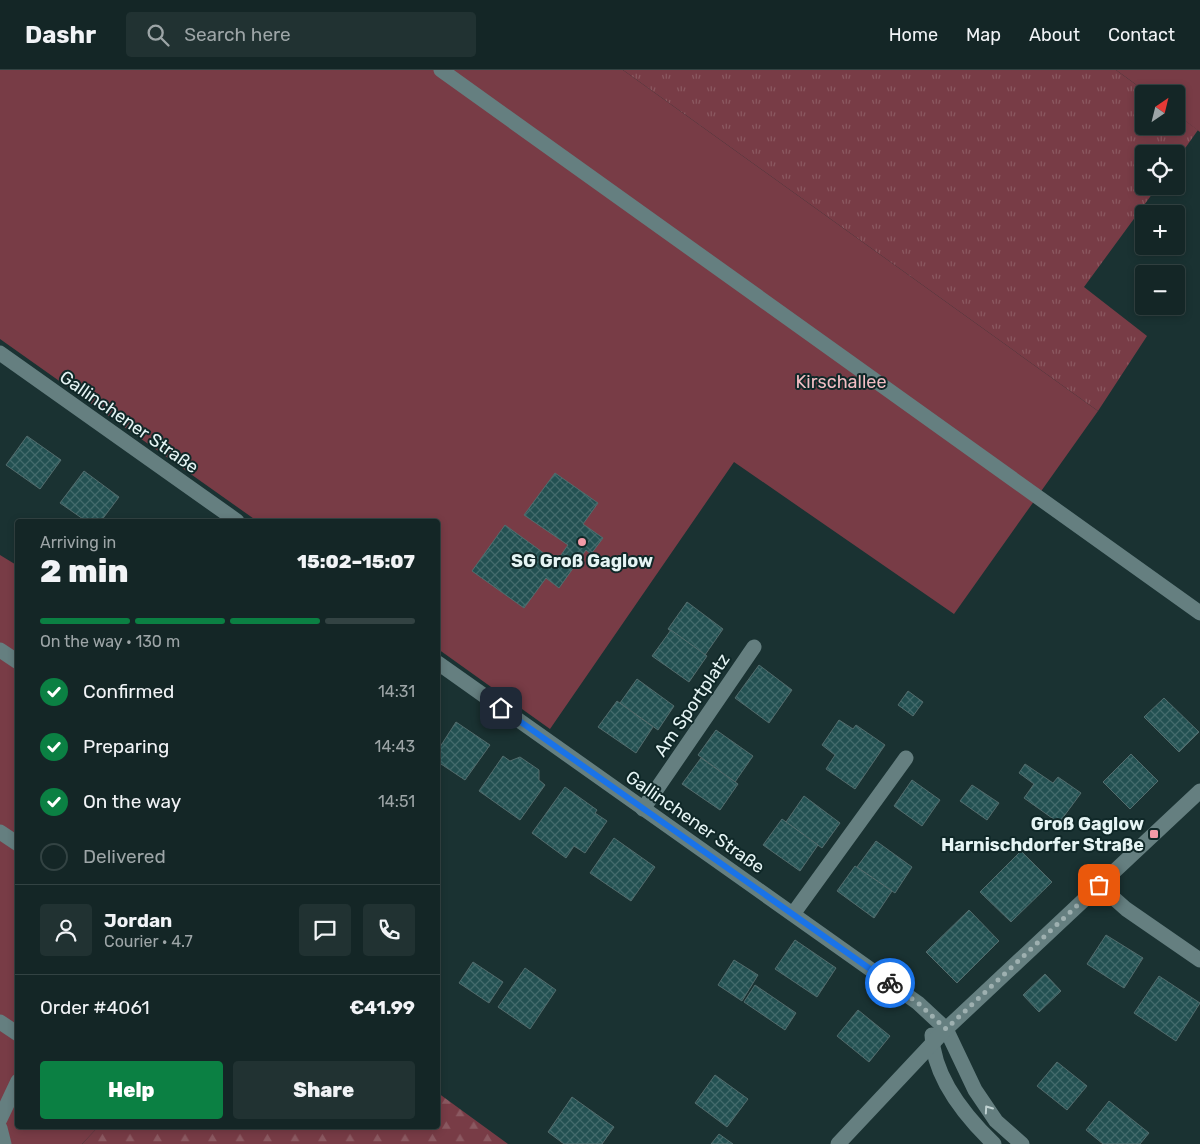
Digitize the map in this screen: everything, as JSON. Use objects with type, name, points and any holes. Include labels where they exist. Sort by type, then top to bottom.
[{"type":"street","points":[[441,70],[1200,613]]},
{"type":"street","name":"Gallinchener Straße","points":[[0,354],[234,519]]},
{"type":"street","name":"Am Sportplatz","points":[[643,809],[754,647]]},
{"type":"street","points":[[0,650],[15,660]]},
{"type":"street","name":"Gallinchener Straße","points":[[440,664],[918,1003],[946,1029]]},
{"type":"street","points":[[793,914],[906,758]]},
{"type":"street","points":[[838,1144],[946,1029],[1200,791]]},
{"type":"street","points":[[0,832],[15,842]]},
{"type":"street","points":[[1099,885],[1126,909],[1200,960]]},
{"type":"street","points":[[931,1017],[932,1043],[937,1060],[955,1100],[994,1144]]},
{"type":"street","points":[[0,1022],[15,1032]]},
{"type":"street","points":[[946,1029],[975,1090],[996,1120],[1022,1144]]},
{"type":"street","points":[[0,1119],[15,1087]]},
{"type":"street","points":[[0,1128],[4,1144]]},
{"type":"green space","name":"Kirschallee","points":[[0,70],[623,70],[1098,411],[954,614],[734,462],[550,729],[440,650],[440,519],[254,519],[0,339]]},
{"type":"green space","points":[[623,70],[1116,70],[1137,85],[1135,85],[1135,135],[1185,135],[1185,121],[1198,130],[1185,148],[1185,145],[1135,145],[1135,195],[1151,195],[1144,205],[1135,205],[1135,217],[1084,287],[1147,336],[1098,411]]},
{"type":"green space","points":[[1116,70],[1200,70],[1200,132],[1185,121],[1185,85],[1137,85]]},
{"type":"green space","points":[[0,555],[15,564],[15,1129],[96,1129],[82,1144],[0,1144]]},
{"type":"green space","points":[[440,1094],[508,1144],[82,1144],[96,1129],[440,1129]]},
{"type":"building","points":[[27,436],[61,460],[40,489],[6,465]]},
{"type":"building","points":[[84,471],[119,497],[102,519],[83,519],[60,503]]},
{"type":"building","name":"SG Groß Gaglow","points":[[555,473],[598,503],[583,524],[603,538],[591,554],[586,550],[559,588],[546,578],[524,608],[472,571],[505,525],[556,562],[568,545],[524,515]]},
{"type":"building","points":[[687,602],[723,629],[705,655],[668,629]]},
{"type":"building","points":[[671,630],[707,656],[689,682],[652,656]]},
{"type":"building","points":[[759,665],[792,690],[769,723],[735,698]]},
{"type":"building","points":[[637,679],[674,706],[658,730],[620,703]]},
{"type":"building","points":[[908,691],[923,702],[913,716],[898,705]]},
{"type":"building","points":[[1164,698],[1199,732],[1179,752],[1144,717]]},
{"type":"building","points":[[617,701],[653,727],[636,753],[598,727]]},
{"type":"building","points":[[839,720],[853,729],[856,725],[885,745],[855,789],[826,769],[835,755],[822,745]]},
{"type":"building","points":[[456,722],[490,745],[465,780],[440,763],[440,747]]},
{"type":"building","points":[[716,730],[753,756],[735,782],[698,755]]},
{"type":"building","points":[[1131,754],[1158,781],[1130,809],[1103,782]]},
{"type":"building","points":[[503,756],[510,761],[520,757],[539,770],[539,780],[545,785],[520,820],[479,791]]},
{"type":"building","points":[[701,758],[738,784],[720,810],[682,784]]},
{"type":"building","points":[[1025,764],[1053,783],[1058,777],[1081,793],[1059,823],[1024,798],[1034,784],[1019,773]]},
{"type":"building","points":[[912,780],[940,800],[922,826],[894,806]]},
{"type":"building","points":[[972,785],[999,803],[987,820],[960,801]]},
{"type":"building","points":[[565,787],[597,810],[595,813],[607,821],[585,853],[574,846],[566,858],[532,833]]},
{"type":"building","points":[[804,796],[840,823],[822,848],[786,822]]},
{"type":"building","points":[[782,819],[818,845],[800,871],[763,845]]},
{"type":"building","points":[[614,838],[655,867],[631,901],[590,873]]},
{"type":"building","points":[[876,841],[912,867],[895,893],[857,867]]},
{"type":"building","points":[[1021,851],[1052,882],[1011,922],[980,892]]},
{"type":"building","points":[[855,866],[892,891],[874,918],[837,891]]},
{"type":"building","points":[[969,910],[999,941],[957,983],[926,952]]},
{"type":"building","points":[[1106,935],[1143,958],[1124,988],[1087,964]]},
{"type":"building","points":[[795,940],[836,968],[817,997],[775,969]]},
{"type":"building","points":[[734,960],[758,975],[742,1001],[718,985]]},
{"type":"building","points":[[473,962],[503,982],[489,1003],[459,983]]},
{"type":"building","points":[[525,968],[556,990],[530,1029],[498,1007]]},
{"type":"building","points":[[1045,974],[1061,991],[1039,1012],[1023,995]]},
{"type":"building","points":[[1159,976],[1200,1003],[1176,1041],[1134,1013]]},
{"type":"building","points":[[755,985],[796,1013],[785,1030],[744,1002]]},
{"type":"building","points":[[858,1010],[890,1036],[869,1062],[837,1036]]},
{"type":"building","points":[[1057,1062],[1087,1086],[1067,1110],[1037,1086]]},
{"type":"building","points":[[715,1075],[748,1099],[727,1127],[695,1103]]},
{"type":"building","points":[[572,1097],[614,1127],[602,1144],[564,1144],[548,1132]]},
{"type":"building","points":[[1109,1101],[1149,1133],[1140,1144],[1103,1144],[1086,1130]]},
{"type":"building","points":[[719,1134],[733,1144],[711,1144]]},
{"type":"way so far","points":[[890,983],[918,1003],[946,1029],[1099,885]]},
{"type":"place","name":"SG Groß Gaglow","points":[[582,542]]},
{"type":"place","name":"Groß Gaglow Harnischdorfer Straße","points":[[1154,834]]},
{"type":"route","points":[[501,708],[890,983]]}]
